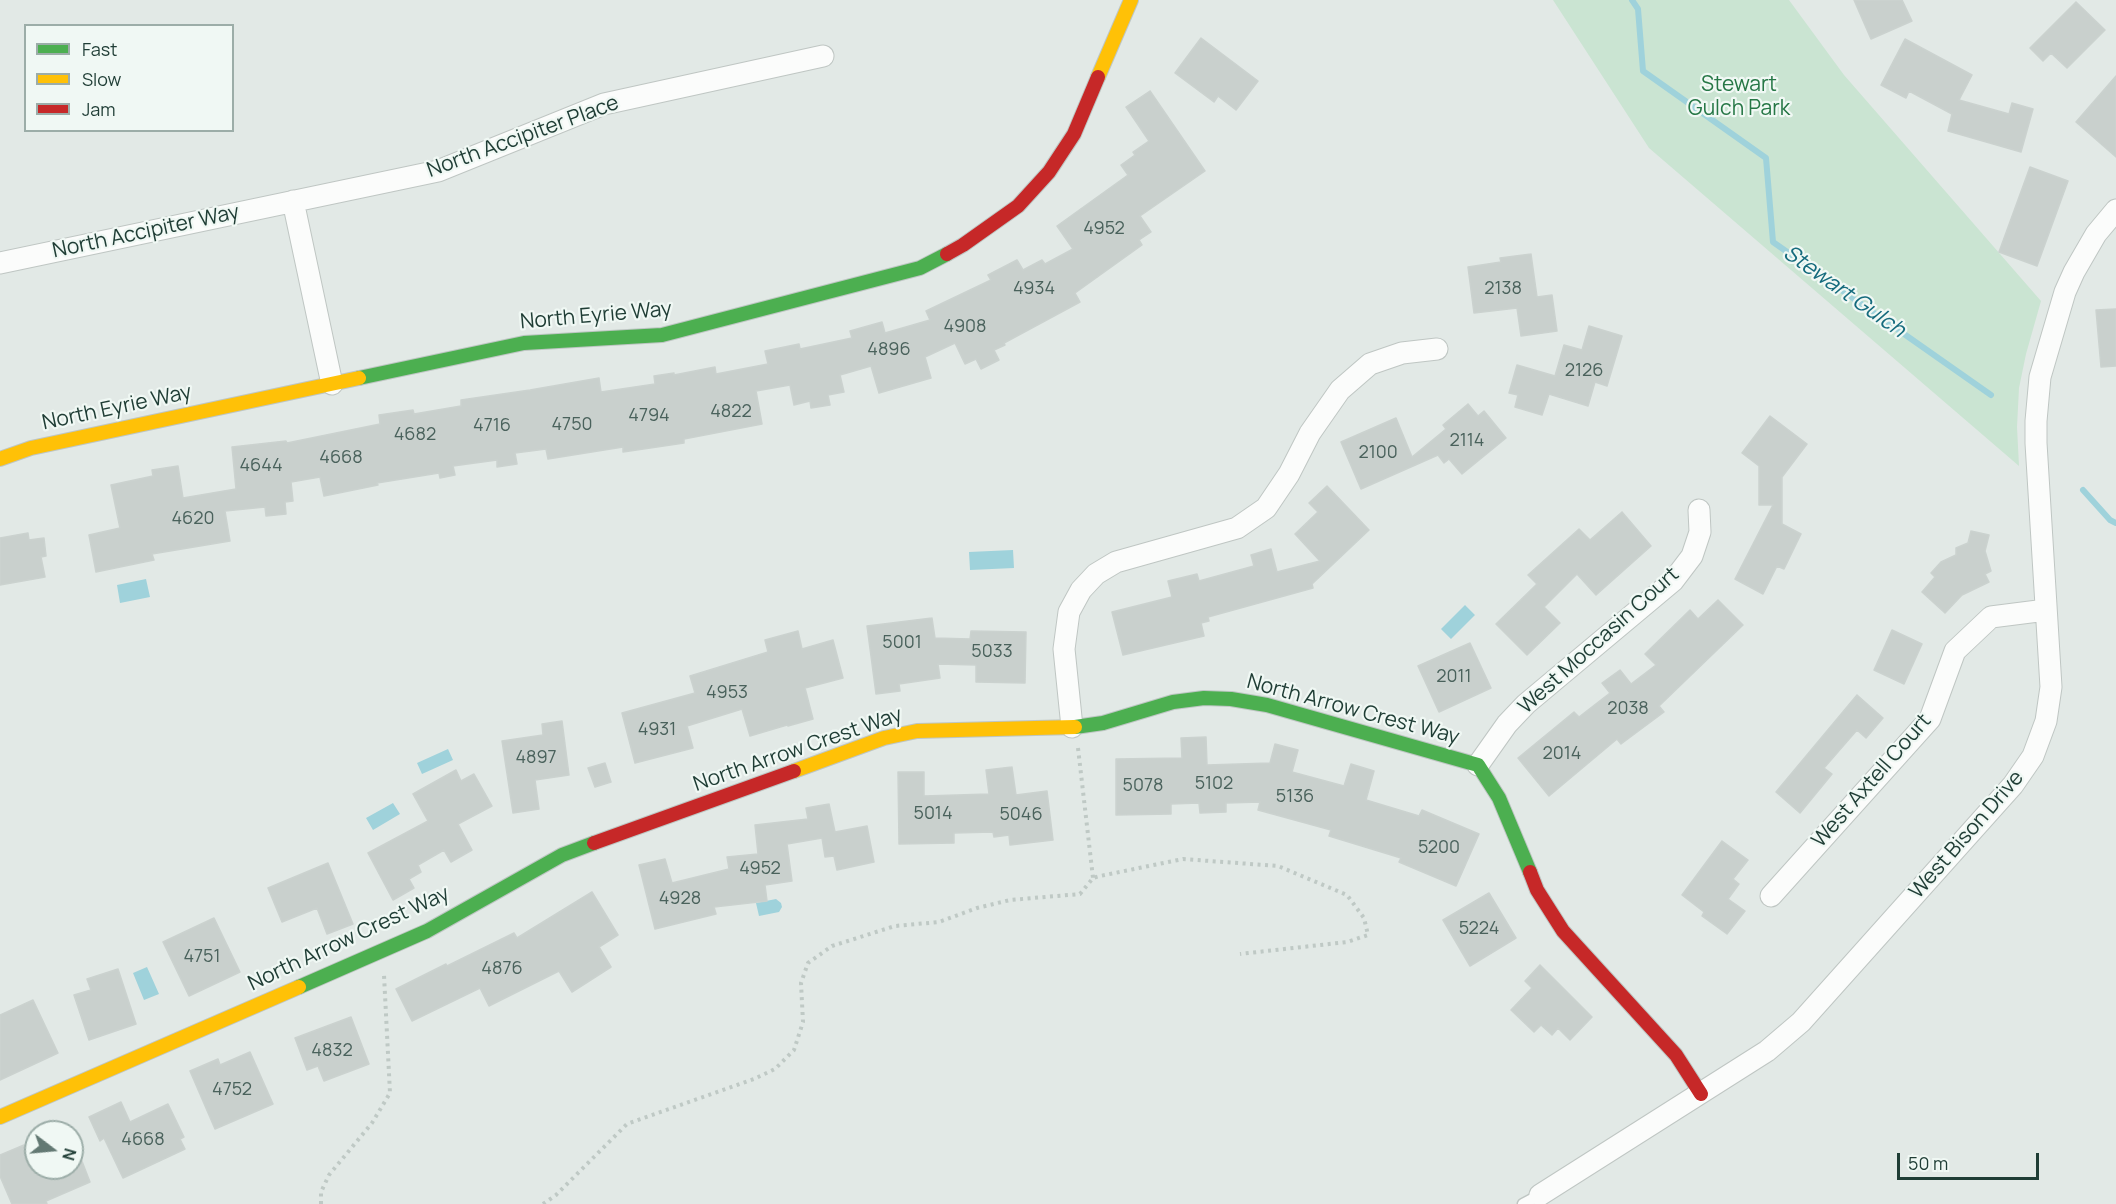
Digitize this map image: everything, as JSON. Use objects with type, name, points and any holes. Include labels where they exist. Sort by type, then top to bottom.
[{"type":"street","name":"North Eyrie Way","points":[[0,459],[31,448],[524,343],[662,335],[920,268],[963,245],[1018,206],[1049,172],[1074,134],[1131,0]]},
{"type":"street","name":"North Accipiter Place","points":[[293,201],[438,171],[604,104],[823,56]]},
{"type":"street","points":[[293,201],[332,384]]},
{"type":"street","name":"North Accipiter Way","points":[[0,263],[293,201]]},
{"type":"street","name":"West Bison Drive","points":[[1531,1200],[1767,1051],[1801,1022],[2013,785],[2033,756],[2046,721],[2051,687],[2036,443],[2040,377],[2065,292],[2074,272],[2096,234],[2116,210]]},
{"type":"street","points":[[1074,734],[1064,649],[1069,612],[1081,590],[1096,574],[1116,562],[1238,528],[1266,508],[1289,474],[1310,433],[1340,390],[1370,364],[1402,353],[1437,349]]},
{"type":"street","name":"West Moccasin Court","points":[[1478,765],[1507,724],[1526,704],[1673,581],[1692,556],[1700,532],[1699,510]]},
{"type":"street","name":"West Axtell Court","points":[[1771,896],[1930,718],[1955,651],[1991,617],[2046,609]]},
{"type":"street","name":"North Arrow Crest Way","points":[[0,1117],[426,931],[562,855],[884,738],[917,731],[1074,734],[1173,702],[1204,698],[1231,699],[1267,705],[1478,765],[1499,798],[1537,890],[1563,931],[1676,1055],[1701,1094]]},
{"type":"path","points":[[1074,734],[1093,878]]},
{"type":"path","points":[[543,1204],[556,1195],[627,1124],[754,1079],[775,1069],[794,1050],[803,1022],[801,983],[808,963],[832,946],[895,926],[939,922],[977,908],[1010,900],[1080,894],[1093,878],[1183,859],[1278,866],[1347,895],[1364,918],[1368,935],[1347,942],[1240,954]]},
{"type":"path","points":[[321,1204],[321,1192],[329,1175],[372,1123],[390,1093],[384,965]]},
{"type":"green space","name":"Stewart Gulch Park","points":[[1553,0],[1789,0],[1844,75],[2041,301],[2019,388],[2017,427],[2019,466],[1649,148]]},
{"type":"water","points":[[1013,550],[1014,568],[970,570],[969,552]]},
{"type":"water","points":[[146,579],[150,597],[120,603],[117,585]]},
{"type":"water","points":[[1465,605],[1475,615],[1451,639],[1441,629]]},
{"type":"water","points":[[448,749],[453,760],[422,774],[417,763]]},
{"type":"water","points":[[393,803],[400,814],[373,830],[366,818]]},
{"type":"water","points":[[776,899],[782,907],[779,912],[759,916],[756,903]]},
{"type":"water","points":[[147,967],[159,994],[144,1000],[133,973]]},
{"type":"building","points":[[1854,0],[1902,0],[1912,21],[1871,39]]},
{"type":"building","points":[[2076,2],[2105,30],[2067,68],[2051,53],[2043,61],[2030,48]]},
{"type":"building","points":[[1201,38],[1258,81],[1236,110],[1218,96],[1214,102],[1175,73]]},
{"type":"building","points":[[1905,39],[1972,75],[1959,100],[2009,114],[2012,103],[2033,109],[2021,152],[1948,131],[1952,114],[1909,91],[1906,98],[1881,85]]},
{"type":"building","points":[[2116,76],[2116,157],[2076,122]]},
{"type":"building","points":[[1150,91],[1205,171],[1140,216],[1151,232],[1139,240],[1142,245],[1075,293],[1080,302],[1004,343],[1005,345],[994,350],[999,360],[981,369],[976,359],[965,364],[955,343],[925,357],[931,378],[879,393],[871,366],[840,375],[844,392],[828,395],[830,405],[811,408],[810,401],[794,405],[790,385],[756,391],[762,424],[684,439],[684,443],[623,452],[623,447],[548,459],[546,449],[515,453],[517,464],[497,467],[497,460],[453,466],[455,475],[440,478],[439,473],[377,483],[378,485],[324,496],[320,477],[291,482],[293,501],[285,502],[286,514],[266,516],[265,507],[225,511],[230,541],[152,554],[154,560],[96,572],[89,535],[120,528],[111,485],[153,476],[152,470],[178,466],[183,498],[236,489],[232,447],[286,441],[287,443],[380,424],[379,415],[413,410],[414,414],[461,406],[461,400],[599,378],[601,392],[655,384],[654,376],[674,373],[674,375],[715,367],[716,374],[768,364],[765,351],[799,344],[800,349],[852,338],[850,331],[882,322],[885,333],[930,320],[926,311],[991,280],[988,275],[1017,260],[1023,270],[1042,260],[1045,264],[1073,249],[1057,226],[1128,175],[1121,165],[1135,155],[1133,152],[1149,141],[1126,107]]},
{"type":"building","points":[[2030,167],[2068,181],[2037,266],[1999,252]]},
{"type":"building","points":[[1531,254],[1537,297],[1552,295],[1557,331],[1521,336],[1517,308],[1474,313],[1468,267],[1501,262],[1500,258]]},
{"type":"building","points":[[2116,309],[2116,366],[2101,367],[2096,310]]},
{"type":"building","points":[[1589,326],[1622,336],[1607,386],[1595,382],[1588,406],[1549,394],[1542,415],[1515,407],[1518,395],[1509,393],[1517,365],[1555,376],[1564,345],[1582,350]]},
{"type":"building","points":[[1468,404],[1478,416],[1484,411],[1506,438],[1462,474],[1449,459],[1444,463],[1438,455],[1361,489],[1341,442],[1396,418],[1412,457],[1446,429],[1443,425]]},
{"type":"building","points":[[1770,416],[1807,444],[1782,477],[1782,524],[1801,534],[1784,569],[1777,566],[1763,594],[1735,579],[1773,505],[1759,505],[1759,466],[1742,453]]},
{"type":"building","points":[[1327,486],[1369,530],[1312,584],[1313,588],[1208,617],[1209,621],[1201,623],[1204,636],[1123,655],[1112,612],[1172,597],[1168,581],[1197,574],[1199,581],[1254,566],[1251,555],[1271,549],[1277,572],[1320,561],[1295,534],[1318,512],[1309,503]]},
{"type":"building","points":[[1622,512],[1651,546],[1596,595],[1577,574],[1544,607],[1560,623],[1527,655],[1496,624],[1537,584],[1528,575],[1579,529],[1590,540]]},
{"type":"building","points":[[1971,531],[1989,535],[1985,551],[1991,571],[1985,574],[1989,582],[1962,595],[1945,613],[1922,592],[1935,577],[1931,573],[1941,562],[1956,555],[1956,548],[1968,543]]},
{"type":"building","points":[[28,533],[29,540],[44,538],[46,556],[41,557],[45,577],[0,585],[0,538]]},
{"type":"building","points":[[1718,600],[1743,625],[1659,706],[1664,712],[1621,744],[1617,739],[1549,796],[1518,758],[1574,712],[1579,717],[1610,693],[1602,683],[1620,670],[1631,684],[1656,665],[1645,654],[1690,610],[1698,619]]},
{"type":"building","points":[[932,618],[935,638],[970,639],[971,631],[1026,632],[1025,683],[976,682],[976,665],[938,664],[940,678],[899,684],[900,691],[876,694],[867,626]]},
{"type":"building","points":[[1892,630],[1922,644],[1904,684],[1874,670]]},
{"type":"building","points":[[798,631],[802,649],[833,640],[843,678],[805,688],[813,719],[750,736],[742,709],[687,726],[693,748],[635,763],[622,713],[695,693],[690,676],[768,652],[765,640]]},
{"type":"building","points":[[1470,643],[1491,688],[1439,712],[1418,666]]},
{"type":"building","points":[[1857,695],[1883,718],[1866,738],[1857,730],[1824,768],[1832,774],[1800,813],[1776,792]]},
{"type":"building","points":[[562,721],[569,775],[535,780],[539,809],[513,813],[502,741],[543,735],[542,724]]},
{"type":"building","points":[[1206,737],[1207,765],[1270,763],[1275,744],[1298,750],[1292,772],[1344,786],[1351,764],[1374,771],[1366,800],[1419,816],[1422,810],[1479,834],[1456,886],[1399,862],[1401,858],[1329,836],[1331,830],[1258,810],[1260,802],[1226,803],[1226,812],[1200,813],[1199,803],[1171,804],[1171,814],[1116,815],[1116,759],[1182,758],[1181,738]]},
{"type":"building","points":[[605,763],[611,782],[595,787],[588,768]]},
{"type":"building","points":[[1012,767],[1016,795],[1047,791],[1053,840],[1010,845],[1009,835],[994,837],[993,832],[954,833],[954,843],[899,844],[898,772],[924,772],[924,796],[989,794],[986,770]]},
{"type":"building","points":[[456,770],[461,781],[474,774],[492,806],[458,824],[472,850],[451,862],[444,850],[418,865],[421,872],[409,879],[414,888],[393,900],[368,853],[428,821],[413,794]]},
{"type":"building","points":[[829,804],[835,832],[867,826],[874,862],[837,870],[834,856],[825,857],[822,838],[787,844],[792,881],[765,885],[767,901],[714,907],[716,914],[655,929],[639,865],[665,859],[672,883],[729,869],[727,857],[758,854],[755,825],[808,819],[806,808]]},
{"type":"building","points":[[1722,841],[1748,860],[1733,879],[1739,884],[1728,899],[1745,911],[1727,934],[1702,916],[1704,912],[1682,895]]},
{"type":"building","points":[[328,863],[353,924],[327,934],[317,908],[282,922],[268,888]]},
{"type":"building","points":[[592,892],[618,935],[599,947],[611,967],[572,992],[559,971],[489,1006],[480,988],[412,1021],[396,989],[514,933],[517,938]]},
{"type":"building","points":[[1489,893],[1516,938],[1470,966],[1443,920]]},
{"type":"building","points":[[214,918],[240,972],[189,996],[163,942]]},
{"type":"building","points":[[1540,965],[1592,1017],[1570,1040],[1558,1028],[1552,1035],[1541,1025],[1534,1032],[1511,1010],[1532,988],[1525,981]]},
{"type":"building","points":[[118,969],[136,1024],[89,1040],[74,995],[91,990],[87,979]]},
{"type":"building","points":[[33,1000],[58,1053],[0,1080],[0,1015]]},
{"type":"building","points":[[351,1017],[369,1064],[324,1081],[318,1066],[307,1070],[295,1038]]},
{"type":"building","points":[[250,1052],[273,1104],[215,1129],[190,1071],[218,1059],[220,1065]]},
{"type":"building","points":[[121,1102],[130,1122],[168,1104],[184,1137],[180,1139],[185,1149],[123,1178],[104,1138],[100,1141],[89,1117]]},
{"type":"building","points":[[24,1145],[24,1180],[84,1180],[84,1166],[90,1182],[46,1201],[47,1204],[12,1204],[0,1176],[0,1155]]},
{"type":"waterway","name":"Stewart Gulch","points":[[1632,0],[1638,9],[1643,71],[1766,158],[1773,242],[1991,395]]},
{"type":"waterway","name":"Stewart Gulch","points":[[2083,490],[2110,520],[2116,523]]},
{"type":"traffic: fast","points":[[359,378],[524,343],[662,335],[920,268],[947,254]]},
{"type":"traffic: fast","points":[[1075,727],[1103,723],[1173,702],[1204,698],[1231,699],[1267,705],[1478,765],[1499,798],[1530,872]]},
{"type":"traffic: fast","points":[[299,987],[427,931],[562,855],[594,843]]},
{"type":"traffic: slow","points":[[1098,77],[1131,0]]},
{"type":"traffic: slow","points":[[0,459],[31,448],[359,378]]},
{"type":"traffic: slow","points":[[794,771],[884,738],[917,731],[1075,727]]},
{"type":"traffic: slow","points":[[0,1117],[299,987]]},
{"type":"traffic: jam","points":[[947,254],[1018,206],[1049,172],[1074,134],[1098,77]]},
{"type":"traffic: jam","points":[[594,843],[794,771]]},
{"type":"traffic: jam","points":[[1530,872],[1537,890],[1563,931],[1676,1055],[1701,1094]]}]
